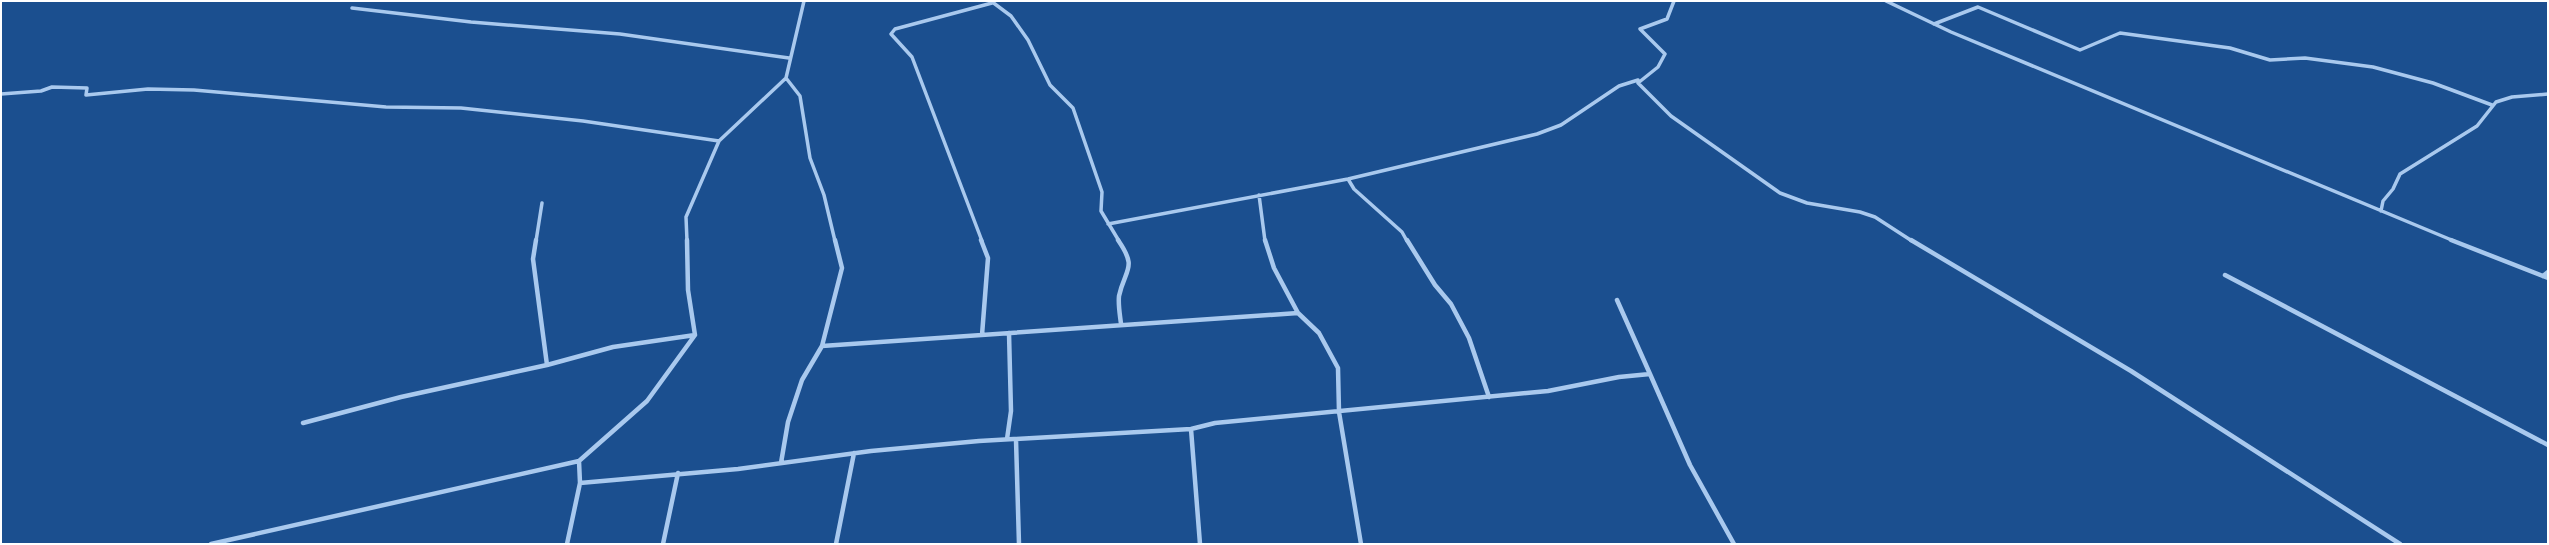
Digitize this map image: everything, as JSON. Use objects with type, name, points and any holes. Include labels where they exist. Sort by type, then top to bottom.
[{"type":"street","points":[[211,544],[579,461],[647,401],[665,379],[695,335],[688,290],[686,217],[719,141],[786,78],[789,58],[804,1]]},
{"type":"street","points":[[1108,224],[1348,179],[1537,134],[1561,125],[1619,86],[1638,80],[1658,67],[1664,54],[1640,29],[1667,18],[1674,1]]},
{"type":"street","points":[[1886,1],[1934,24],[2235,152],[2548,278]]},
{"type":"street","points":[[982,335],[988,258],[912,57],[891,34],[895,29],[991,2],[1011,16],[1028,40],[1050,85],[1073,108],[1081,135],[1102,192],[1099,199],[1102,214],[1129,261],[1129,270],[1120,294],[1121,324]]},
{"type":"street","points":[[1934,24],[1978,7],[2080,50],[2120,33],[2230,48],[2270,60],[2305,58],[2373,68],[2433,83],[2492,105]]},
{"type":"street","points":[[352,8],[471,22],[620,34],[789,58]]},
{"type":"street","points":[[781,463],[788,422],[802,380],[822,346],[842,268],[824,195],[810,158],[800,96],[786,78]]},
{"type":"street","points":[[1638,80],[1639,86],[1671,116],[1780,193],[1807,203],[1860,212],[1875,217],[1931,253],[2131,371],[2400,544]]},
{"type":"street","points":[[1,94],[41,91],[52,87],[87,88],[86,95],[148,89],[213,91],[386,107],[461,108],[504,112],[719,141]]},
{"type":"street","points":[[2381,210],[2383,201],[2393,189],[2400,174],[2477,126],[2492,105],[2502,99],[2548,94]]},
{"type":"street","points":[[1348,179],[1354,189],[1402,232],[1435,285],[1451,304],[1469,338],[1489,396]]},
{"type":"street","points":[[1259,195],[1266,249],[1298,313],[1319,333],[1338,368],[1339,412],[1361,544]]},
{"type":"street","points":[[542,203],[533,259],[547,365]]},
{"type":"street","points":[[2543,276],[2548,272]]},
{"type":"street","points":[[2225,275],[2548,444]]},
{"type":"street","points":[[1617,300],[1690,465],[1734,544]]},
{"type":"street","points":[[822,346],[1121,324],[1298,313]]},
{"type":"street","points":[[1007,440],[1011,411],[1009,333]]},
{"type":"street","points":[[303,423],[401,397],[547,365],[613,347],[695,335]]},
{"type":"street","points":[[580,483],[781,463],[854,453],[1131,430],[1191,428],[1215,423],[1548,391],[1619,377],[1650,374]]},
{"type":"street","points":[[1191,428],[1200,544]]},
{"type":"street","points":[[1016,440],[1019,544]]},
{"type":"street","points":[[836,544],[854,453]]},
{"type":"street","points":[[567,544],[580,483],[579,461]]},
{"type":"street","points":[[663,544],[678,473]]}]
